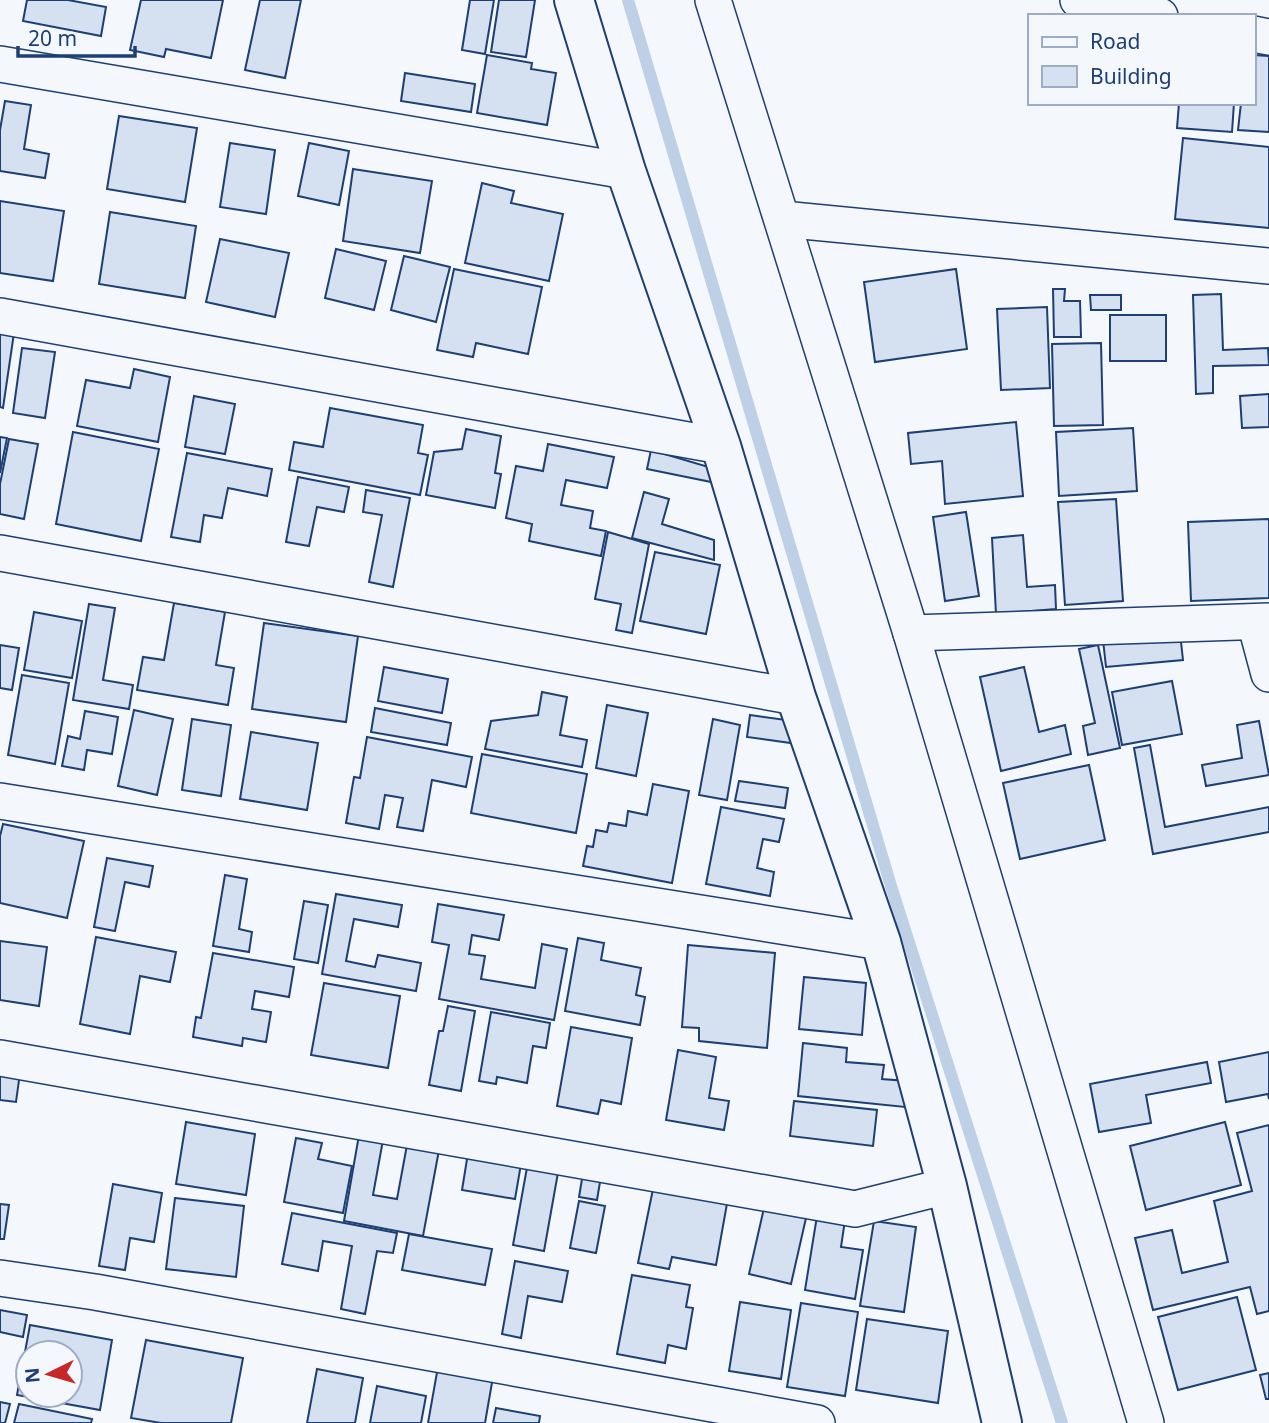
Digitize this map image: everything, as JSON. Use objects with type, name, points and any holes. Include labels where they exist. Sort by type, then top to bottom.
[{"type":"street","points":[[574,0],[626,171],[721,446],[796,696],[881,942],[947,1186],[1002,1423]]},
{"type":"street","points":[[713,0],[911,633],[1146,1423]]},
{"type":"street","points":[[1078,0],[1150,14]]},
{"type":"street","points":[[0,64],[626,171]]},
{"type":"street","points":[[782,219],[1269,266]]},
{"type":"street","points":[[0,316],[721,446]]},
{"type":"street","points":[[0,553],[796,696]]},
{"type":"street","points":[[911,633],[1262,622],[1269,674]]},
{"type":"street","points":[[0,801],[881,942]]},
{"type":"street","points":[[0,1058],[855,1209],[947,1186]]},
{"type":"street","points":[[0,1278],[95,1292],[817,1423]]},
{"type":"building","points":[[27,0],[68,0],[106,7],[101,36],[23,21]]},
{"type":"building","points":[[141,0],[223,0],[211,58],[166,49],[164,57],[130,50]]},
{"type":"building","points":[[260,0],[301,0],[285,78],[245,70]]},
{"type":"building","points":[[470,0],[494,0],[485,54],[462,50]]},
{"type":"building","points":[[499,0],[535,0],[526,57],[491,52]]},
{"type":"building","points":[[487,55],[532,63],[531,69],[556,73],[547,125],[477,113]]},
{"type":"building","points":[[1255,55],[1269,56],[1269,132],[1238,130],[1241,105],[1255,105]]},
{"type":"building","points":[[405,73],[475,84],[471,112],[401,101]]},
{"type":"building","points":[[5,101],[31,105],[24,149],[49,154],[45,178],[0,171],[0,130]]},
{"type":"building","points":[[1179,105],[1234,105],[1232,132],[1177,128]]},
{"type":"building","points":[[119,116],[197,128],[185,202],[107,189]]},
{"type":"building","points":[[1183,138],[1269,147],[1269,228],[1175,219]]},
{"type":"building","points":[[230,143],[275,150],[266,214],[220,207]]},
{"type":"building","points":[[309,143],[349,151],[339,205],[298,196]]},
{"type":"building","points":[[353,169],[432,181],[420,253],[343,241]]},
{"type":"building","points":[[482,183],[514,191],[511,203],[563,214],[549,281],[465,263]]},
{"type":"building","points":[[0,201],[64,211],[53,281],[0,273]]},
{"type":"building","points":[[110,212],[196,226],[185,298],[99,284]]},
{"type":"building","points":[[220,239],[289,253],[275,317],[206,302]]},
{"type":"building","points":[[336,249],[386,261],[374,310],[325,298]]},
{"type":"building","points":[[404,256],[450,267],[436,322],[391,310]]},
{"type":"building","points":[[454,269],[542,287],[528,354],[476,343],[473,357],[437,350]]},
{"type":"building","points":[[956,269],[967,349],[875,362],[864,282]]},
{"type":"building","points":[[1053,289],[1065,289],[1064,301],[1080,301],[1081,337],[1054,337]]},
{"type":"building","points":[[1221,294],[1223,350],[1268,348],[1269,365],[1213,366],[1213,393],[1196,394],[1193,295]]},
{"type":"building","points":[[1090,295],[1121,295],[1121,310],[1091,310]]},
{"type":"building","points":[[1047,307],[1050,388],[1001,390],[997,309]]},
{"type":"building","points":[[1110,315],[1166,315],[1166,361],[1110,361]]},
{"type":"building","points":[[0,331],[14,333],[3,408],[0,407]]},
{"type":"building","points":[[1101,343],[1103,425],[1054,426],[1052,344]]},
{"type":"building","points":[[22,348],[55,352],[45,418],[13,413]]},
{"type":"building","points":[[134,369],[170,377],[158,442],[77,426],[86,380],[130,388]]},
{"type":"building","points":[[1269,394],[1269,427],[1242,428],[1240,396]]},
{"type":"building","points":[[194,396],[235,404],[225,454],[185,447]]},
{"type":"building","points":[[330,408],[423,425],[418,453],[428,455],[420,495],[289,470],[294,442],[323,447]]},
{"type":"building","points":[[1016,422],[1023,496],[945,504],[942,461],[911,464],[908,433]]},
{"type":"building","points":[[1133,428],[1137,491],[1059,496],[1056,432]]},
{"type":"building","points":[[466,429],[501,436],[495,473],[501,474],[495,508],[426,495],[434,452],[462,449]]},
{"type":"building","points":[[73,432],[159,449],[141,541],[56,524]]},
{"type":"building","points":[[0,437],[7,438],[0,473]]},
{"type":"building","points":[[9,439],[38,444],[24,519],[0,514],[0,484]]},
{"type":"building","points":[[548,444],[614,457],[607,488],[566,480],[561,505],[593,511],[590,528],[606,531],[601,556],[529,541],[532,524],[506,518],[516,466],[543,471]]},
{"type":"building","points":[[651,450],[712,468],[721,484],[647,469]]},
{"type":"building","points":[[187,453],[272,469],[267,496],[228,488],[222,518],[204,515],[200,542],[171,537]]},
{"type":"building","points":[[298,477],[349,487],[344,512],[317,507],[309,546],[286,542]]},
{"type":"building","points":[[366,490],[410,498],[393,587],[369,582],[382,515],[363,512]]},
{"type":"building","points":[[644,492],[669,499],[662,524],[714,540],[714,560],[632,538]]},
{"type":"building","points":[[1116,499],[1123,601],[1065,605],[1058,502]]},
{"type":"building","points":[[966,512],[979,596],[945,601],[933,517]]},
{"type":"building","points":[[1269,519],[1269,598],[1191,601],[1188,522]]},
{"type":"building","points":[[608,532],[649,544],[632,633],[616,630],[621,604],[595,599]]},
{"type":"building","points":[[1023,535],[1027,587],[1055,585],[1056,609],[996,614],[992,538]]},
{"type":"building","points":[[655,552],[720,565],[706,634],[640,621]]},
{"type":"building","points":[[174,603],[225,612],[216,665],[234,668],[228,705],[137,690],[143,657],[164,660]]},
{"type":"building","points":[[89,604],[115,608],[103,680],[133,685],[129,709],[73,700]]},
{"type":"building","points":[[34,612],[82,621],[72,678],[24,670]]},
{"type":"building","points":[[264,623],[358,636],[346,722],[252,709]]},
{"type":"building","points":[[1180,633],[1183,660],[1106,667],[1103,640]]},
{"type":"building","points":[[0,645],[19,648],[12,690],[0,688]]},
{"type":"building","points":[[1098,645],[1120,748],[1088,755],[1083,726],[1095,723],[1079,649]]},
{"type":"building","points":[[384,667],[448,679],[442,713],[378,701]]},
{"type":"building","points":[[1024,667],[1039,732],[1065,725],[1071,754],[1001,771],[980,677]]},
{"type":"building","points":[[22,675],[69,683],[55,764],[8,755]]},
{"type":"building","points":[[1172,681],[1182,734],[1122,745],[1112,692]]},
{"type":"building","points":[[542,692],[567,697],[560,735],[587,740],[582,767],[485,749],[491,721],[538,715]]},
{"type":"building","points":[[607,705],[648,713],[636,776],[596,768]]},
{"type":"building","points":[[375,708],[451,723],[447,745],[371,732]]},
{"type":"building","points":[[134,710],[173,719],[157,795],[118,786]]},
{"type":"building","points":[[85,711],[118,717],[112,754],[87,750],[84,770],[62,766],[68,736],[80,739]]},
{"type":"building","points":[[750,715],[801,722],[798,744],[747,737]]},
{"type":"building","points":[[192,719],[231,725],[221,796],[182,790]]},
{"type":"building","points":[[713,719],[740,725],[727,800],[699,795]]},
{"type":"building","points":[[1259,721],[1269,775],[1206,786],[1202,765],[1242,758],[1237,725]]},
{"type":"building","points":[[251,732],[318,743],[307,810],[240,799]]},
{"type":"building","points":[[367,737],[472,757],[466,787],[432,780],[423,831],[397,827],[403,798],[385,795],[379,829],[346,823],[354,777],[360,778]]},
{"type":"building","points":[[1150,745],[1165,827],[1269,807],[1269,832],[1153,854],[1134,748]]},
{"type":"building","points":[[482,754],[587,774],[576,833],[471,813]]},
{"type":"building","points":[[1089,765],[1105,840],[1020,859],[1003,783]]},
{"type":"building","points":[[739,781],[788,788],[785,808],[735,801]]},
{"type":"building","points":[[653,784],[689,791],[672,883],[583,866],[587,846],[593,847],[596,830],[607,832],[609,823],[626,826],[628,811],[647,815]]},
{"type":"building","points":[[721,807],[784,819],[779,842],[763,839],[757,868],[774,872],[770,896],[706,884]]},
{"type":"building","points":[[3,824],[84,841],[67,918],[0,903],[0,836]]},
{"type":"building","points":[[107,858],[153,866],[149,887],[125,882],[115,931],[94,927]]},
{"type":"building","points":[[225,875],[247,879],[239,929],[252,932],[249,952],[213,946]]},
{"type":"building","points":[[336,894],[402,905],[398,927],[354,919],[346,961],[375,967],[378,955],[421,963],[416,991],[322,974]]},
{"type":"building","points":[[304,901],[328,905],[318,963],[294,959]]},
{"type":"building","points":[[438,904],[504,915],[499,940],[472,935],[469,954],[485,956],[481,979],[535,988],[542,944],[567,949],[554,1020],[439,999],[449,945],[432,942]]},
{"type":"building","points":[[96,937],[176,952],[170,982],[140,976],[130,1034],[80,1024]]},
{"type":"building","points":[[578,938],[604,943],[601,960],[641,968],[636,995],[645,997],[640,1025],[565,1011]]},
{"type":"building","points":[[0,941],[47,947],[39,1006],[0,1000]]},
{"type":"building","points":[[688,945],[775,953],[767,1048],[699,1041],[699,1028],[682,1027]]},
{"type":"building","points":[[213,953],[294,967],[289,997],[255,991],[252,1009],[271,1012],[266,1042],[243,1038],[242,1046],[193,1037],[196,1017],[201,1018]]},
{"type":"building","points":[[804,977],[866,983],[862,1035],[799,1029]]},
{"type":"building","points":[[324,983],[400,996],[388,1068],[311,1055]]},
{"type":"building","points":[[448,1006],[475,1011],[461,1091],[429,1085],[439,1031],[443,1031]]},
{"type":"building","points":[[491,1012],[550,1023],[546,1048],[533,1046],[527,1083],[497,1077],[496,1084],[479,1081]]},
{"type":"building","points":[[571,1027],[632,1038],[621,1104],[601,1100],[598,1114],[557,1106]]},
{"type":"building","points":[[803,1043],[847,1048],[846,1062],[884,1065],[882,1079],[907,1081],[905,1107],[798,1096]]},
{"type":"building","points":[[678,1050],[716,1057],[709,1098],[729,1101],[724,1130],[666,1120]]},
{"type":"building","points":[[1269,1052],[1269,1099],[1268,1094],[1226,1102],[1219,1062]]},
{"type":"building","points":[[1207,1062],[1211,1083],[1146,1095],[1151,1123],[1099,1132],[1090,1084]]},
{"type":"building","points":[[0,1071],[20,1073],[16,1102],[0,1100]]},
{"type":"building","points":[[794,1101],[877,1110],[873,1146],[790,1136]]},
{"type":"building","points":[[186,1122],[255,1134],[246,1195],[176,1184]]},
{"type":"building","points":[[1225,1122],[1241,1185],[1146,1210],[1130,1146]]},
{"type":"building","points":[[1269,1125],[1269,1311],[1257,1314],[1250,1287],[1153,1310],[1135,1238],[1172,1230],[1182,1273],[1228,1262],[1214,1201],[1252,1191],[1237,1133]]},
{"type":"building","points":[[359,1135],[383,1140],[373,1195],[397,1199],[407,1145],[439,1150],[423,1236],[344,1221]]},
{"type":"building","points":[[296,1138],[322,1143],[318,1159],[352,1166],[343,1213],[284,1202]]},
{"type":"building","points":[[469,1147],[522,1158],[515,1199],[462,1190]]},
{"type":"building","points":[[528,1162],[559,1167],[544,1251],[513,1245]]},
{"type":"building","points":[[584,1167],[602,1170],[597,1200],[579,1197]]},
{"type":"building","points":[[113,1184],[162,1193],[154,1242],[130,1238],[125,1270],[99,1266]]},
{"type":"building","points":[[654,1184],[728,1198],[716,1265],[672,1257],[669,1269],[638,1263]]},
{"type":"building","points":[[175,1198],[244,1206],[236,1277],[166,1269]]},
{"type":"building","points":[[579,1201],[605,1206],[596,1253],[570,1248]]},
{"type":"building","points":[[0,1204],[9,1205],[4,1239],[0,1239]]},
{"type":"building","points":[[764,1208],[806,1218],[791,1284],[749,1274]]},
{"type":"building","points":[[292,1213],[397,1233],[393,1253],[377,1251],[365,1314],[341,1309],[352,1246],[323,1241],[318,1271],[282,1264]]},
{"type":"building","points":[[817,1216],[845,1220],[841,1247],[863,1250],[855,1299],[805,1290]]},
{"type":"building","points":[[874,1221],[916,1227],[904,1312],[860,1306]]},
{"type":"building","points":[[409,1234],[492,1249],[485,1285],[402,1270]]},
{"type":"building","points":[[515,1261],[568,1271],[562,1302],[528,1296],[521,1338],[502,1334]]},
{"type":"building","points":[[632,1275],[690,1285],[686,1307],[693,1308],[686,1349],[668,1345],[665,1363],[617,1354]]},
{"type":"building","points":[[1237,1297],[1256,1370],[1178,1390],[1158,1317]]},
{"type":"building","points":[[740,1302],[791,1310],[781,1379],[729,1371]]},
{"type":"building","points":[[801,1303],[858,1312],[845,1396],[787,1387]]},
{"type":"building","points":[[0,1310],[27,1315],[23,1337],[0,1332]]},
{"type":"building","points":[[867,1319],[948,1331],[938,1403],[856,1390]]},
{"type":"building","points":[[30,1325],[112,1340],[100,1410],[84,1407],[84,1339],[27,1339]]},
{"type":"building","points":[[146,1340],[243,1358],[231,1423],[161,1423],[131,1418]]},
{"type":"building","points":[[439,1361],[494,1371],[485,1423],[428,1423]]},
{"type":"building","points":[[317,1369],[363,1378],[355,1423],[307,1423]]},
{"type":"building","points":[[1269,1373],[1269,1399],[1266,1399],[1260,1375]]},
{"type":"building","points":[[377,1386],[426,1396],[421,1423],[370,1423]]},
{"type":"building","points":[[0,1402],[10,1404],[5,1423],[0,1423]]},
{"type":"building","points":[[496,1408],[540,1416],[539,1423],[493,1423]]},
{"type":"building","points":[[18,1409],[43,1409],[92,1419],[91,1423],[14,1423]]},
{"type":"waterway","points":[[628,0],[891,886],[1062,1423]]}]
